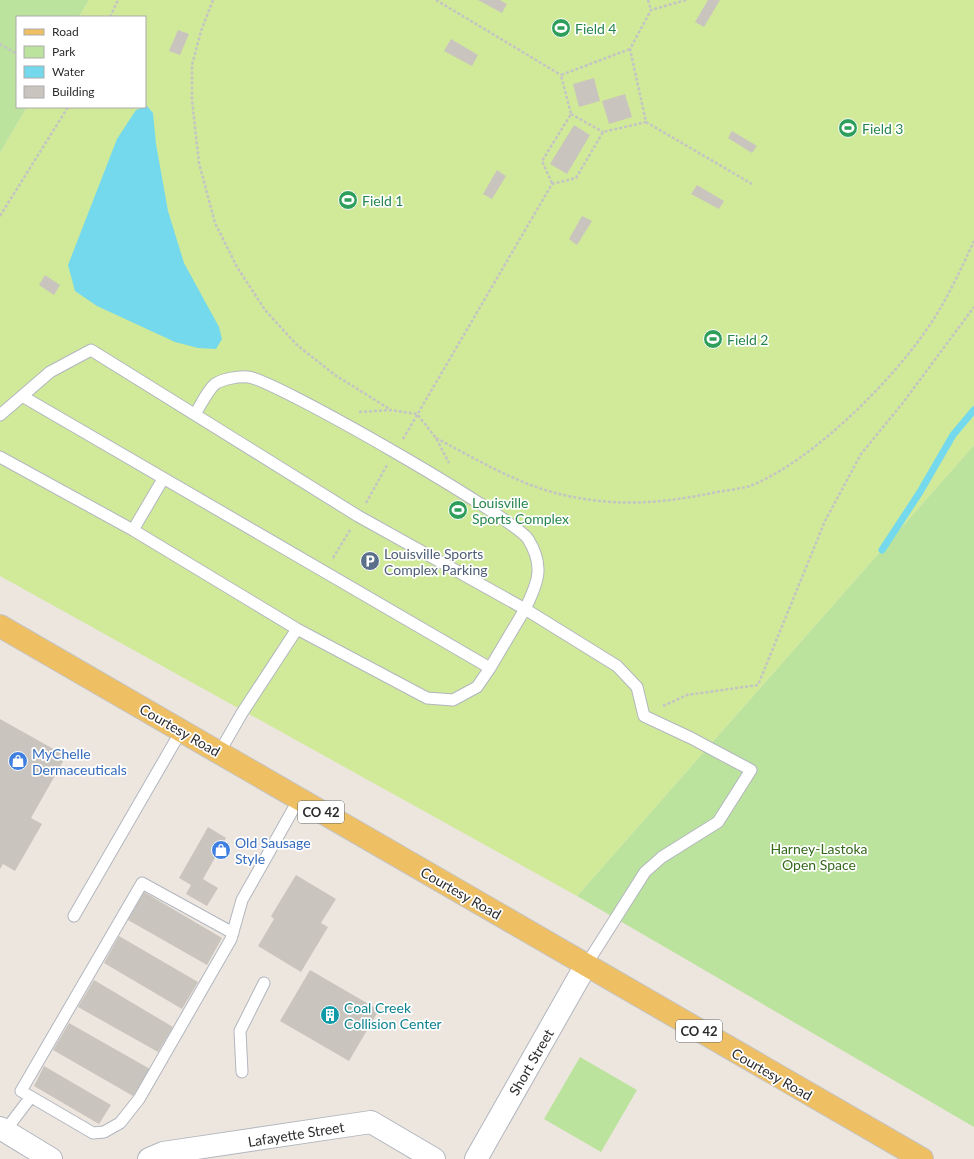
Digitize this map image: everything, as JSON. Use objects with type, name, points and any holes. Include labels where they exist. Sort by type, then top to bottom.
[{"type":"main road","name":"Courtesy Road","points":[[0,626],[922,1159]]},
{"type":"street","name":"Short Street","points":[[476,1159],[586,965]]},
{"type":"street","name":"Lafayette Street","points":[[149,1159],[163,1153],[371,1122],[434,1159]]},
{"type":"street","points":[[2,1130],[51,1159]]},
{"type":"lane","points":[[0,415],[50,372],[91,350],[358,516],[525,609],[617,666],[637,687],[644,716],[691,738],[751,770],[718,822],[662,857],[645,872],[586,965]]},
{"type":"lane","points":[[0,457],[133,530],[298,629],[427,698],[453,700],[477,687],[525,609],[537,584],[538,558],[528,537],[394,452],[277,388],[248,377],[232,378],[216,384],[195,414]]},
{"type":"lane","points":[[22,396],[490,668]]},
{"type":"lane","points":[[133,530],[164,479]]},
{"type":"lane","points":[[219,753],[242,713],[298,629]]},
{"type":"lane","points":[[74,916],[181,731]]},
{"type":"lane","points":[[233,933],[142,883],[22,1091],[30,1098],[93,1133],[104,1132],[120,1124],[139,1099],[232,939],[242,900],[299,799]]},
{"type":"lane","points":[[242,1072],[240,1031],[264,983]]},
{"type":"lane","points":[[2,1130],[30,1098]]},
{"type":"path","points":[[110,16],[118,0]]},
{"type":"path","points":[[213,0],[192,65],[192,100],[199,163],[215,223],[237,267],[265,310],[297,345],[335,375],[390,410]]},
{"type":"path","points":[[436,0],[561,75],[571,114],[542,161],[552,184]]},
{"type":"path","points":[[646,122],[630,49],[651,10],[648,0]]},
{"type":"path","points":[[651,10],[686,0]]},
{"type":"path","points":[[0,44],[16,53]]},
{"type":"path","points":[[561,75],[630,49]]},
{"type":"path","points":[[0,216],[67,108]]},
{"type":"path","points":[[571,114],[603,132],[646,122],[752,184]]},
{"type":"path","points":[[324,572],[552,184],[576,178],[603,132]]},
{"type":"path","points":[[436,438],[493,469],[534,485],[567,496],[606,502],[653,503],[750,486],[786,467],[822,441],[889,376],[927,330],[949,292],[974,240]]},
{"type":"path","points":[[644,716],[687,695],[758,685],[825,521],[861,454],[902,404],[974,306]]},
{"type":"path","points":[[333,418],[359,412],[390,410],[417,414],[436,438],[464,495]]},
{"type":"green space","points":[[0,0],[89,0],[80,16],[16,16],[16,108],[26,108],[0,153]]},
{"type":"green space","name":"Louisville Sports Complex","points":[[89,0],[974,0],[974,445],[577,896],[0,576],[0,153],[26,108],[146,108],[146,16],[80,16]]},
{"type":"green space","name":"Harney-Lastoka Open Space","points":[[974,445],[974,1127],[577,896]]},
{"type":"green space","points":[[580,1057],[637,1090],[601,1152],[544,1119]]},
{"type":"water","points":[[146,106],[153,113],[156,144],[168,211],[184,263],[219,327],[222,339],[216,349],[198,348],[175,342],[97,306],[75,291],[68,265],[117,139],[136,110],[146,108]]},
{"type":"building","points":[[478,0],[500,0],[507,4],[502,13]]},
{"type":"building","points":[[708,0],[720,0],[704,27],[695,22]]},
{"type":"building","points":[[178,30],[189,34],[180,55],[169,51]]},
{"type":"building","points":[[451,39],[478,55],[472,66],[444,51]]},
{"type":"building","points":[[594,78],[600,101],[579,107],[573,84]]},
{"type":"building","points":[[625,94],[632,117],[609,124],[602,101]]},
{"type":"building","points":[[574,125],[590,135],[567,174],[550,164]]},
{"type":"building","points":[[732,131],[757,146],[752,153],[728,138]]},
{"type":"building","points":[[497,170],[506,176],[492,199],[483,194]]},
{"type":"building","points":[[697,185],[724,201],[719,209],[691,194]]},
{"type":"building","points":[[582,216],[592,221],[577,245],[569,239]]},
{"type":"building","points":[[45,275],[60,285],[54,295],[39,285]]},
{"type":"building","points":[[0,719],[66,756],[31,818],[42,824],[15,871],[3,864],[0,869]]},
{"type":"building","points":[[208,827],[226,838],[203,879],[218,888],[207,906],[186,894],[191,885],[179,878]]},
{"type":"building","points":[[296,875],[336,899],[321,923],[328,927],[301,972],[258,946],[274,919],[271,916]]},
{"type":"building","points":[[144,892],[222,938],[207,965],[128,920]]},
{"type":"building","points":[[119,936],[198,982],[182,1009],[104,963]]},
{"type":"building","name":"Coal Creek Collision Center","points":[[310,970],[379,1010],[349,1061],[280,1021]]},
{"type":"building","points":[[94,980],[173,1027],[158,1052],[78,1007]]},
{"type":"building","points":[[69,1023],[150,1069],[133,1096],[53,1050]]},
{"type":"building","points":[[44,1066],[111,1105],[99,1124],[34,1086]]},
{"type":"waterway","points":[[882,550],[920,492],[953,435],[974,410]]},
{"type":"place","name":"Field 4","points":[[561,28]]},
{"type":"place","name":"Field 3","points":[[848,128]]},
{"type":"place","name":"Field 1","points":[[348,200]]},
{"type":"place","name":"Field 2","points":[[713,339]]},
{"type":"place","name":"Louisville Sports Complex","points":[[458,510]]},
{"type":"place","name":"Louisville Sports Complex Parking","points":[[370,561]]},
{"type":"place","name":"MyChelle Dermaceuticals","points":[[18,761]]},
{"type":"place","name":"Old Sausage Style","points":[[221,850]]},
{"type":"place","name":"Coal Creek Collision Center","points":[[330,1015]]}]
